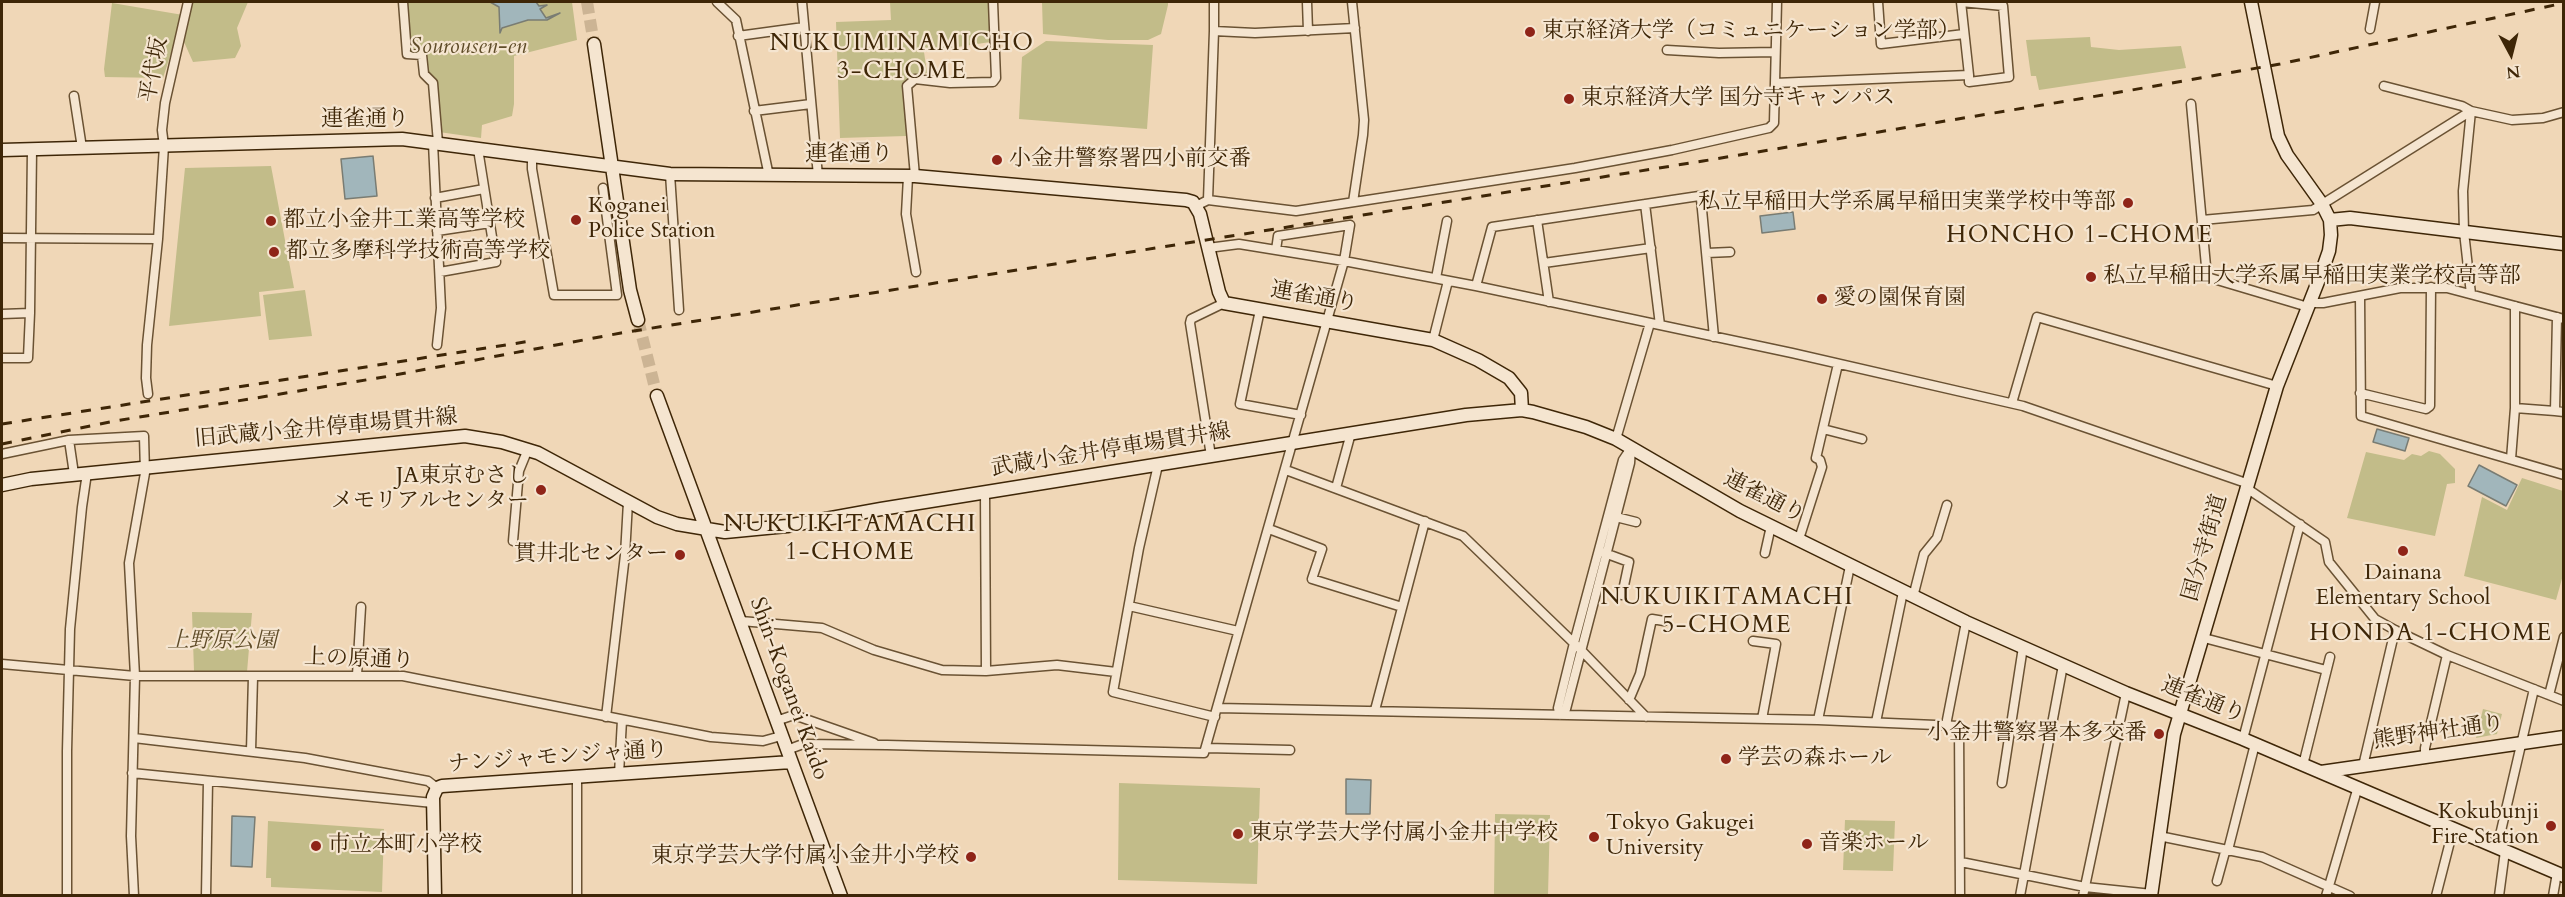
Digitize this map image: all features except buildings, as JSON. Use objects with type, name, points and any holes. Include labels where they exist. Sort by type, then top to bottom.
[{"type":"main road","points":[[2251,2],[2278,136],[2287,155],[2322,204],[2330,220],[2350,218],[2564,244]]},
{"type":"main road","points":[[594,44],[630,290],[638,320]]},
{"type":"main road","name":"連雀通り","points":[[2,150],[402,139],[670,174],[912,176],[1183,199],[1196,206]]},
{"type":"main road","points":[[1196,206],[1224,303]]},
{"type":"main road","name":"国分寺街道","points":[[2152,895],[2174,734],[2277,386],[2329,251],[2330,220]]},
{"type":"main road","name":"連雀通り","points":[[1224,303],[1433,340],[1478,360],[1509,378],[1521,393],[1522,410],[1561,419],[1616,439],[1719,500],[1966,622],[2126,693],[2321,772],[2357,790],[2560,875]]},
{"type":"main road","name":"Shin-Koganei Kaido","points":[[657,396],[841,896]]},
{"type":"main road","name":"武蔵小金井停車場貫井線","points":[[707,530],[725,532],[757,530],[1466,415],[1522,410]]},
{"type":"main road","name":"旧武蔵小金井停車場貫井線","points":[[2,485],[74,474],[465,436],[502,441],[528,449],[668,521],[707,530]]},
{"type":"main road","name":"熊野神社通り","points":[[2321,772],[2564,737]]},
{"type":"main road","name":"ナンジャモンジャ通り","points":[[435,896],[433,794],[437,788],[481,782],[619,774],[789,756]]},
{"type":"street","name":"平代坂","points":[[148,393],[147,345],[158,238],[164,146],[162,130],[165,103],[188,2]]},
{"type":"street","points":[[403,2],[407,54],[422,55],[424,74],[433,83],[435,198],[441,308],[437,345]]},
{"type":"street","points":[[717,2],[736,20],[769,176]]},
{"type":"street","points":[[802,2],[818,176]]},
{"type":"street","points":[[916,272],[906,214],[912,176],[907,86],[915,79],[950,83],[993,82],[996,78],[993,2]]},
{"type":"street","points":[[1208,200],[1214,2]]},
{"type":"street","points":[[1307,2],[1308,31]]},
{"type":"street","points":[[1352,2],[1364,135],[1353,202]]},
{"type":"street","points":[[1196,206],[1208,200],[1296,211],[1575,168],[1672,150],[1769,128],[1774,123],[1777,2]]},
{"type":"street","points":[[1878,2],[1881,44],[1964,34]]},
{"type":"street","points":[[1961,2],[2003,6],[2009,77],[1969,82],[1964,34],[1961,2]]},
{"type":"street","points":[[2370,29],[2375,2]]},
{"type":"street","points":[[738,36],[804,27]]},
{"type":"street","points":[[1214,31],[1255,33],[1355,28]]},
{"type":"street","points":[[1667,50],[1719,53],[1775,52]]},
{"type":"street","points":[[1774,83],[1969,75]]},
{"type":"street","points":[[2384,86],[2462,106],[2471,111],[2512,120],[2543,118],[2564,112]]},
{"type":"street","points":[[74,96],[82,148]]},
{"type":"street","points":[[754,111],[811,104]]},
{"type":"street","points":[[2191,104],[2208,277],[2309,305],[2400,288],[2447,288],[2560,318],[2559,412],[2515,408]]},
{"type":"street","points":[[2202,220],[2313,210],[2471,111]]},
{"type":"street","points":[[2471,111],[2463,191],[2464,232],[2471,294]]},
{"type":"street","points":[[440,272],[496,262],[477,149]]},
{"type":"street","points":[[2,357],[28,357],[32,150]]},
{"type":"street","points":[[532,155],[532,169],[554,296],[617,295],[603,188]]},
{"type":"street","points":[[670,174],[679,310]]},
{"type":"street","points":[[435,198],[484,189]]},
{"type":"street","points":[[1476,286],[1492,227],[1699,196],[1707,253],[1714,337]]},
{"type":"street","points":[[1645,204],[1660,325]]},
{"type":"street","points":[[1538,220],[1549,302]]},
{"type":"street","points":[[1436,278],[1447,221]]},
{"type":"street","points":[[437,231],[490,223]]},
{"type":"street","points":[[789,756],[803,744],[1204,753],[1344,261],[1350,225],[1278,236],[1276,250]]},
{"type":"street","points":[[2,238],[158,238]]},
{"type":"street","points":[[1208,248],[1239,244],[1436,278],[2012,403],[2246,485],[2325,542],[2329,562],[2375,619],[2447,654],[2564,701]]},
{"type":"street","points":[[1544,263],[1651,248]]},
{"type":"street","points":[[1707,253],[1730,252]]},
{"type":"street","points":[[1433,340],[1448,281]]},
{"type":"street","points":[[2360,393],[2426,409],[2430,406],[2430,287]]},
{"type":"street","points":[[2360,296],[2361,416],[2564,474]]},
{"type":"street","points":[[1211,456],[1190,323],[1197,316],[1224,303]]},
{"type":"street","points":[[2511,459],[2515,408],[2515,306]]},
{"type":"street","points":[[1260,310],[1240,404],[1301,416]]},
{"type":"street","points":[[2,314],[30,314]]},
{"type":"street","points":[[2012,403],[2037,317],[2277,386]]},
{"type":"street","points":[[1616,439],[1650,323]]},
{"type":"street","points":[[1799,539],[1822,467],[1820,460],[1816,458],[1838,364]]},
{"type":"street","points":[[1823,429],[1862,439]]},
{"type":"street","points":[[1336,488],[1351,434]]},
{"type":"street","points":[[2,454],[69,440],[144,436],[146,467],[129,563],[135,676],[132,773],[134,896]]},
{"type":"street","points":[[69,440],[74,474]]},
{"type":"street","points":[[1560,715],[1566,709],[1577,646],[1612,516],[1630,463],[1631,448]]},
{"type":"street","points":[[513,541],[519,471],[528,449]]},
{"type":"street","points":[[1158,465],[1139,548],[1113,692],[1216,712],[1375,710],[1818,720],[1959,726],[1960,896]]},
{"type":"street","points":[[1286,470],[1463,536],[1577,646],[1646,717]]},
{"type":"street","points":[[67,896],[70,629],[81,507],[87,473]]},
{"type":"street","points":[[985,492],[986,671]]},
{"type":"street","points":[[606,717],[623,576],[628,502]]},
{"type":"street","points":[[1876,723],[1908,594],[1924,554],[1937,538],[1947,505]]},
{"type":"street","points":[[1612,516],[1636,522]]},
{"type":"street","points":[[1375,710],[1425,521]]},
{"type":"street","points":[[2217,881],[2225,852],[2228,850],[2265,654],[2300,524]]},
{"type":"street","points":[[1765,554],[1771,526]]},
{"type":"street","points":[[1269,529],[1322,549],[1312,579],[1402,607]]},
{"type":"street","points":[[1602,552],[1629,562],[1622,596]]},
{"type":"street","points":[[1818,720],[1850,566]]},
{"type":"street","points":[[1129,606],[1238,631]]},
{"type":"street","points":[[357,675],[361,607]]},
{"type":"street","points":[[1629,700],[1640,674],[1652,619],[1664,621]]},
{"type":"street","points":[[741,621],[822,628],[874,650],[939,669],[986,671],[1057,665],[1116,672]]},
{"type":"street","points":[[1946,725],[1966,622]]},
{"type":"street","points":[[2363,766],[2395,630]]},
{"type":"street","points":[[2549,695],[2564,637]]},
{"type":"street","points":[[2204,638],[2326,670]]},
{"type":"street","points":[[1753,641],[1776,644],[1762,719]]},
{"type":"street","points":[[2002,783],[2023,647]]},
{"type":"street","points":[[2425,756],[2447,654]]},
{"type":"street","points":[[2303,765],[2330,657]]},
{"type":"street","name":"上の原通り","points":[[2,664],[135,676],[403,676],[711,737],[763,741],[782,736]]},
{"type":"street","points":[[2020,896],[2063,665]]},
{"type":"street","points":[[251,751],[252,677]]},
{"type":"street","points":[[2499,896],[2501,850],[2521,742],[2534,689]]},
{"type":"street","points":[[2084,891],[2126,693]]},
{"type":"street","points":[[776,721],[794,715],[880,745]]},
{"type":"street","points":[[619,774],[622,720]]},
{"type":"street","points":[[134,738],[305,758],[428,781],[437,788]]},
{"type":"street","points":[[1207,748],[1290,750]]},
{"type":"street","points":[[132,773],[433,803]]},
{"type":"street","points":[[577,777],[577,896]]},
{"type":"street","points":[[207,896],[208,781]]},
{"type":"street","points":[[2327,891],[2357,790]]},
{"type":"street","points":[[2436,896],[2453,830]]},
{"type":"street","points":[[2159,836],[2262,857],[2327,891],[2350,896]]},
{"type":"street","points":[[1961,862],[2024,874],[2084,891],[2152,895]]},
{"type":"street","points":[[2553,896],[2560,875]]},
{"type":"green space","points":[[193,2],[248,2],[237,28],[241,46],[235,58],[193,62],[184,42],[173,47],[163,78],[105,77],[112,3],[189,16]]},
{"type":"green space","name":"Sourousen-en","points":[[403,2],[572,2],[577,40],[514,56],[512,116],[482,125],[481,138],[439,132],[433,83],[424,74],[422,55],[407,54]]},
{"type":"green space","points":[[890,2],[991,2],[997,41],[924,52],[927,73],[916,75],[904,83],[906,136],[840,138],[836,22],[891,20]]},
{"type":"green space","points":[[1042,2],[1168,2],[1168,5],[1161,34],[1148,40],[1108,40],[1043,34]]},
{"type":"green space","points":[[2090,37],[2091,47],[2119,50],[2181,46],[2186,68],[2039,90],[2036,76],[2031,76],[2026,40]]},
{"type":"green space","points":[[1046,41],[1153,45],[1147,129],[1019,119],[1022,57]]},
{"type":"green space","points":[[271,166],[294,288],[259,292],[261,316],[169,326],[185,168]]},
{"type":"green space","points":[[305,290],[312,336],[269,340],[263,295]]},
{"type":"green space","points":[[2429,451],[2440,454],[2455,469],[2455,483],[2447,484],[2435,536],[2347,518],[2366,452],[2404,460],[2412,454],[2421,456]]},
{"type":"green space","points":[[2522,478],[2563,491],[2563,575],[2556,600],[2464,576],[2482,497],[2507,510]]},
{"type":"green space","name":"上野原公園","points":[[192,612],[252,613],[247,672],[194,671]]},
{"type":"green space","points":[[2483,709],[2502,714],[2497,734],[2476,738]]},
{"type":"green space","points":[[1119,783],[1260,788],[1257,884],[1118,880]]},
{"type":"green space","points":[[1495,814],[1550,815],[1548,895],[1494,895]]},
{"type":"green space","points":[[1845,820],[1895,821],[1893,871],[1843,870]]},
{"type":"green space","points":[[268,821],[384,829],[382,892],[271,887],[271,878],[266,878]]},
{"type":"shaded area","points":[[490,2],[536,2],[539,6],[547,5],[540,9],[546,18],[560,13],[547,20],[528,20],[502,28],[500,33],[499,7]]},
{"type":"shaded area","points":[[373,156],[377,196],[345,199],[341,159]]},
{"type":"shaded area","points":[[1793,212],[1795,229],[1762,233],[1760,216]]},
{"type":"shaded area","points":[[2377,429],[2409,438],[2405,451],[2373,442]]},
{"type":"shaded area","points":[[2479,465],[2517,485],[2506,506],[2468,486]]},
{"type":"shaded area","points":[[1346,779],[1371,780],[1370,814],[1346,814]]},
{"type":"shaded area","points":[[232,816],[255,817],[252,867],[231,866]]},
{"type":"tunnel","points":[[587,2],[594,44]]},
{"type":"tunnel","points":[[638,320],[657,396]]},
{"type":"railway","points":[[2,444],[115,421],[384,377],[621,333],[2109,94],[2280,64],[2564,3]]},
{"type":"railway","points":[[2,424],[531,341]]},
{"type":"place","name":"東京経済大学（コミュニケーション学部）","points":[[1530,32]]},
{"type":"place","name":"東京経済大学 国分寺キャンパス","points":[[1569,99]]},
{"type":"place","name":"小金井警察署四小前交番","points":[[997,160]]},
{"type":"place","name":"私立早稲田大学系属早稲田実業学校中等部","points":[[2128,203]]},
{"type":"place","name":"Koganei Police Station","points":[[576,220]]},
{"type":"place","name":"都立小金井工業高等学校","points":[[271,221]]},
{"type":"place","name":"都立多摩科学技術高等学校","points":[[274,252]]},
{"type":"place","name":"私立早稲田大学系属早稲田実業学校高等部","points":[[2091,277]]},
{"type":"place","name":"愛の園保育園","points":[[1822,299]]},
{"type":"place","name":"JA東京むさし メモリアルセンター","points":[[541,490]]},
{"type":"place","name":"Dainana Elementary School","points":[[2403,551]]},
{"type":"place","name":"貫井北センター","points":[[680,555]]},
{"type":"place","name":"小金井警察署本多交番","points":[[2159,734]]},
{"type":"place","name":"学芸の森ホール","points":[[1726,759]]},
{"type":"place","name":"Kokubunji Fire Station","points":[[2551,826]]},
{"type":"place","name":"東京学芸大学付属小金井中学校","points":[[1238,834]]},
{"type":"place","name":"Tokyo Gakugei University","points":[[1594,837]]},
{"type":"place","name":"音楽ホール","points":[[1807,844]]},
{"type":"place","name":"市立本町小学校","points":[[316,846]]},
{"type":"place","name":"東京学芸大学付属小金井小学校","points":[[971,857]]},
{"type":"district","name":"NUKUIMINAMICHO 3-CHOME","points":[[902,58]]},
{"type":"district","name":"HONCHO 1-CHOME","points":[[2080,236]]},
{"type":"district","name":"NUKUIKITAMACHI 1-CHOME","points":[[850,539]]},
{"type":"district","name":"NUKUIKITAMACHI 5-CHOME","points":[[1727,612]]},
{"type":"district","name":"HONDA 1-CHOME","points":[[2431,634]]}]
